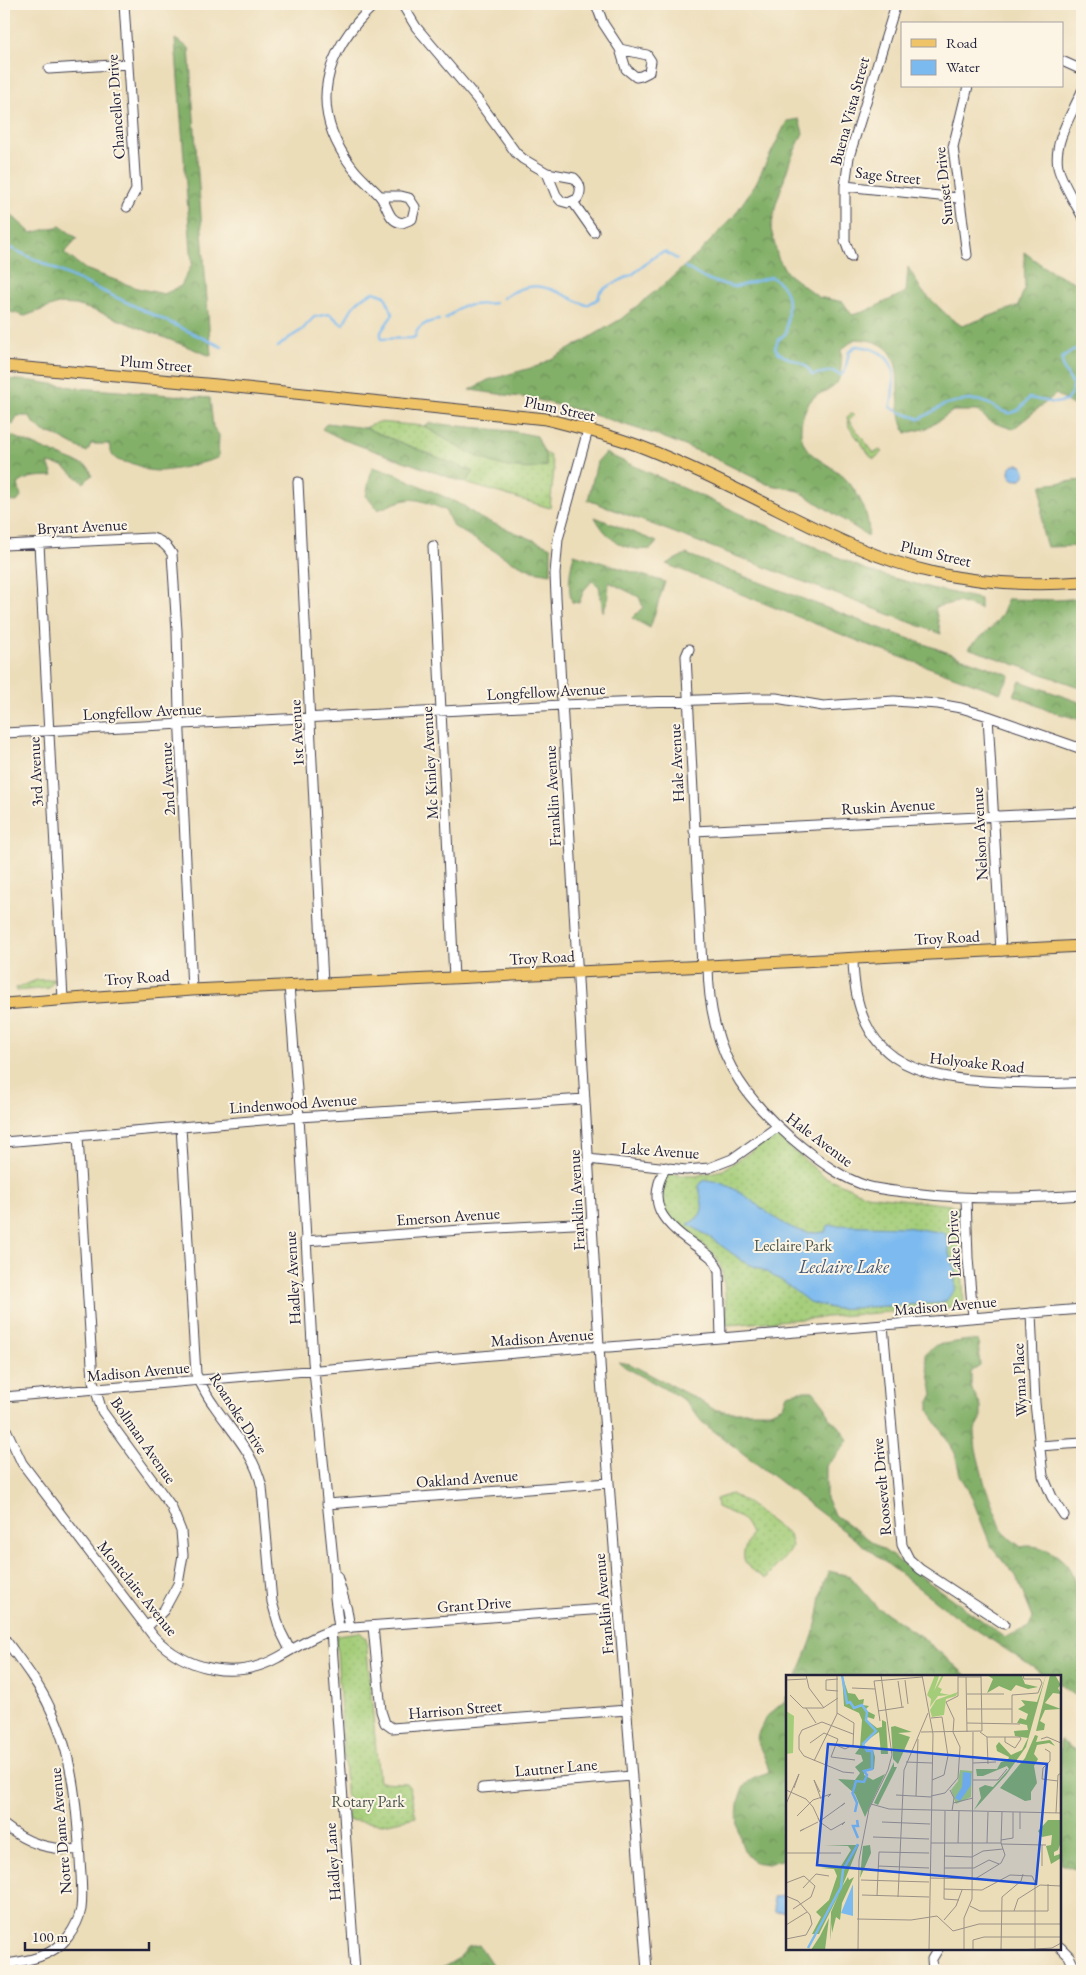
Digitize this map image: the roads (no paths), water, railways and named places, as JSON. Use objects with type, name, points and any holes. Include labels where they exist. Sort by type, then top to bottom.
[{"type":"main road","name":"Plum Street","points":[[4,366],[546,419],[588,430],[654,452],[722,482],[835,538],[902,563],[935,573],[997,582],[1046,584],[1082,582]]},
{"type":"main road","name":"Troy Road","points":[[4,1004],[192,990],[853,959],[1082,946]]},
{"type":"street","name":"Chancellor Drive","points":[[124,4],[136,190],[127,207]]},
{"type":"street","points":[[375,4],[351,29],[333,58],[326,100],[330,126],[342,153],[363,180],[380,196]]},
{"type":"street","points":[[402,4],[416,27],[477,99],[516,153],[547,173],[571,177],[576,180],[580,186],[580,194],[577,200],[573,202],[561,201],[556,195],[547,173]]},
{"type":"street","points":[[596,4],[604,23],[620,49]]},
{"type":"street","name":"Buena Vista Street","points":[[851,257],[844,241],[845,186],[854,139],[896,4]]},
{"type":"street","points":[[1064,62],[1082,70]]},
{"type":"street","points":[[49,68],[128,64]]},
{"type":"street","name":"Sunset Drive","points":[[967,88],[952,146],[967,255]]},
{"type":"street","points":[[1082,91],[1060,142],[1057,159],[1058,170],[1082,216]]},
{"type":"street","name":"Sage Street","points":[[845,186],[958,198]]},
{"type":"street","points":[[573,202],[594,232]]},
{"type":"street","name":"Franklin Avenue","points":[[588,430],[562,522],[556,555],[556,597],[599,1348],[647,1971]]},
{"type":"street","name":"1st Avenue","points":[[298,482],[323,983]]},
{"type":"street","name":"Bryant Avenue","points":[[4,545],[151,538],[160,541]]},
{"type":"street","name":"2nd Avenue","points":[[160,541],[168,548],[173,560],[192,990]]},
{"type":"street","name":"3rd Avenue","points":[[40,544],[63,999]]},
{"type":"street","name":"Mc Kinley Avenue","points":[[433,546],[454,978]]},
{"type":"street","name":"Hale Avenue","points":[[689,649],[686,656],[694,831],[705,966],[713,1019],[727,1060],[745,1090],[777,1126],[811,1154],[852,1180],[885,1190],[966,1198],[1082,1195]]},
{"type":"street","name":"Longfellow Avenue","points":[[4,733],[562,705],[776,698],[823,706],[872,702],[914,702],[961,708],[1082,749]]},
{"type":"street","name":"Nelson Avenue","points":[[988,716],[1001,951]]},
{"type":"street","name":"Ruskin Avenue","points":[[694,831],[1082,812]]},
{"type":"street","name":"Holyoake Road","points":[[853,959],[856,1000],[866,1025],[882,1047],[902,1063],[931,1074],[991,1082],[1050,1084],[1082,1082]]},
{"type":"street","name":"Hadley Avenue","points":[[289,985],[314,1371],[334,1569],[335,1629]]},
{"type":"street","name":"Lindenwood Avenue","points":[[4,1142],[299,1117],[585,1100]]},
{"type":"street","name":"Lake Avenue","points":[[588,1159],[698,1170],[720,1165],[732,1159],[777,1126]]},
{"type":"street","name":"Roanoke Drive","points":[[182,1127],[196,1369],[200,1381],[214,1407],[247,1449],[259,1475],[262,1487],[272,1602],[280,1630],[290,1650]]},
{"type":"street","name":"Bollman Avenue","points":[[78,1136],[95,1390],[98,1401],[108,1420],[171,1506],[181,1531],[183,1555],[178,1584],[164,1610],[146,1627]]},
{"type":"street","points":[[666,1167],[656,1188],[658,1206],[670,1224],[683,1236],[707,1252],[716,1263],[718,1271],[720,1338]]},
{"type":"street","name":"Lake Drive","points":[[966,1198],[973,1318]]},
{"type":"street","name":"Emerson Avenue","points":[[305,1241],[592,1223]]},
{"type":"street","name":"Madison Avenue","points":[[4,1397],[585,1347],[599,1348],[1082,1309]]},
{"type":"street","name":"Wyma Place","points":[[1031,1313],[1039,1446],[1043,1476],[1052,1497],[1064,1514]]},
{"type":"street","name":"Roosevelt Drive","points":[[883,1325],[902,1545],[909,1559],[920,1569],[1004,1624]]},
{"type":"street","name":"Montclaire Avenue","points":[[4,1425],[22,1463],[146,1627],[172,1653],[195,1664],[210,1668],[236,1670],[250,1668],[278,1658],[303,1642],[335,1629]]},
{"type":"street","points":[[1039,1446],[1082,1443]]},
{"type":"street","name":"Oakland Avenue","points":[[327,1504],[608,1482]]},
{"type":"street","name":"Hadley Avenue","points":[[334,1569],[341,1586],[350,1628]]},
{"type":"street","name":"Grant Drive","points":[[335,1629],[619,1608]]},
{"type":"street","name":"Harrison Street","points":[[373,1626],[382,1718],[392,1728],[627,1710]]},
{"type":"street","name":"Hadley Lane","points":[[335,1629],[355,1971]]},
{"type":"street","name":"Notre Dame Avenue","points":[[4,1638],[40,1689],[59,1729],[71,1772],[80,1850],[82,1897],[74,1928],[62,1944],[46,1955],[34,1960],[4,1964]]},
{"type":"street","name":"Lautner Lane","points":[[482,1788],[632,1776]]},
{"type":"street","points":[[4,1825],[14,1833],[37,1845],[52,1849],[80,1850]]},
{"type":"street","points":[[1061,1948],[1069,1956],[1076,1971]]},
{"type":"street","points":[[933,1971],[932,1959],[937,1950]]},
{"type":"water","points":[[1017,464],[1025,472],[1017,480],[1009,472]]},
{"type":"water","name":"Leclaire Lake","points":[[706,1180],[722,1183],[793,1228],[808,1232],[825,1232],[829,1225],[905,1227],[945,1233],[949,1245],[949,1254],[955,1268],[955,1289],[946,1301],[939,1303],[835,1309],[809,1302],[782,1281],[761,1269],[747,1264],[688,1224],[695,1220],[701,1212],[702,1203],[699,1186]]},
{"type":"water","points":[[785,1896],[786,1911],[775,1912],[773,1897]]},
{"type":"waterway","points":[[4,245],[222,347]]},
{"type":"waterway","points":[[503,298],[520,289],[536,286],[551,289],[587,305],[598,299],[600,292],[633,274],[658,254],[665,252],[677,259]]},
{"type":"waterway","points":[[685,267],[705,279],[735,287],[771,277],[779,282],[787,294],[788,301],[786,333],[778,340],[775,348],[779,353],[804,365],[812,375],[832,371],[841,375],[845,371],[849,352],[856,346],[873,349],[886,357],[893,370],[894,378],[890,407],[919,419],[944,405],[964,401],[975,400],[983,402],[1009,413],[1015,412],[1029,398],[1055,403],[1066,401],[1071,394],[1073,385],[1063,368],[1062,358],[1082,345]]},
{"type":"waterway","points":[[278,347],[302,330],[314,317],[330,314],[343,325],[355,305],[374,292],[385,296],[393,314],[381,332],[381,339],[412,338],[415,337],[420,327],[439,320]]},
{"type":"waterway","points":[[445,319],[462,306],[495,303]]},
{"type":"park label","name":"Leclaire Park","points":[[793,1245]]},
{"type":"park label","name":"Rotary Park","points":[[368,1801]]}]
